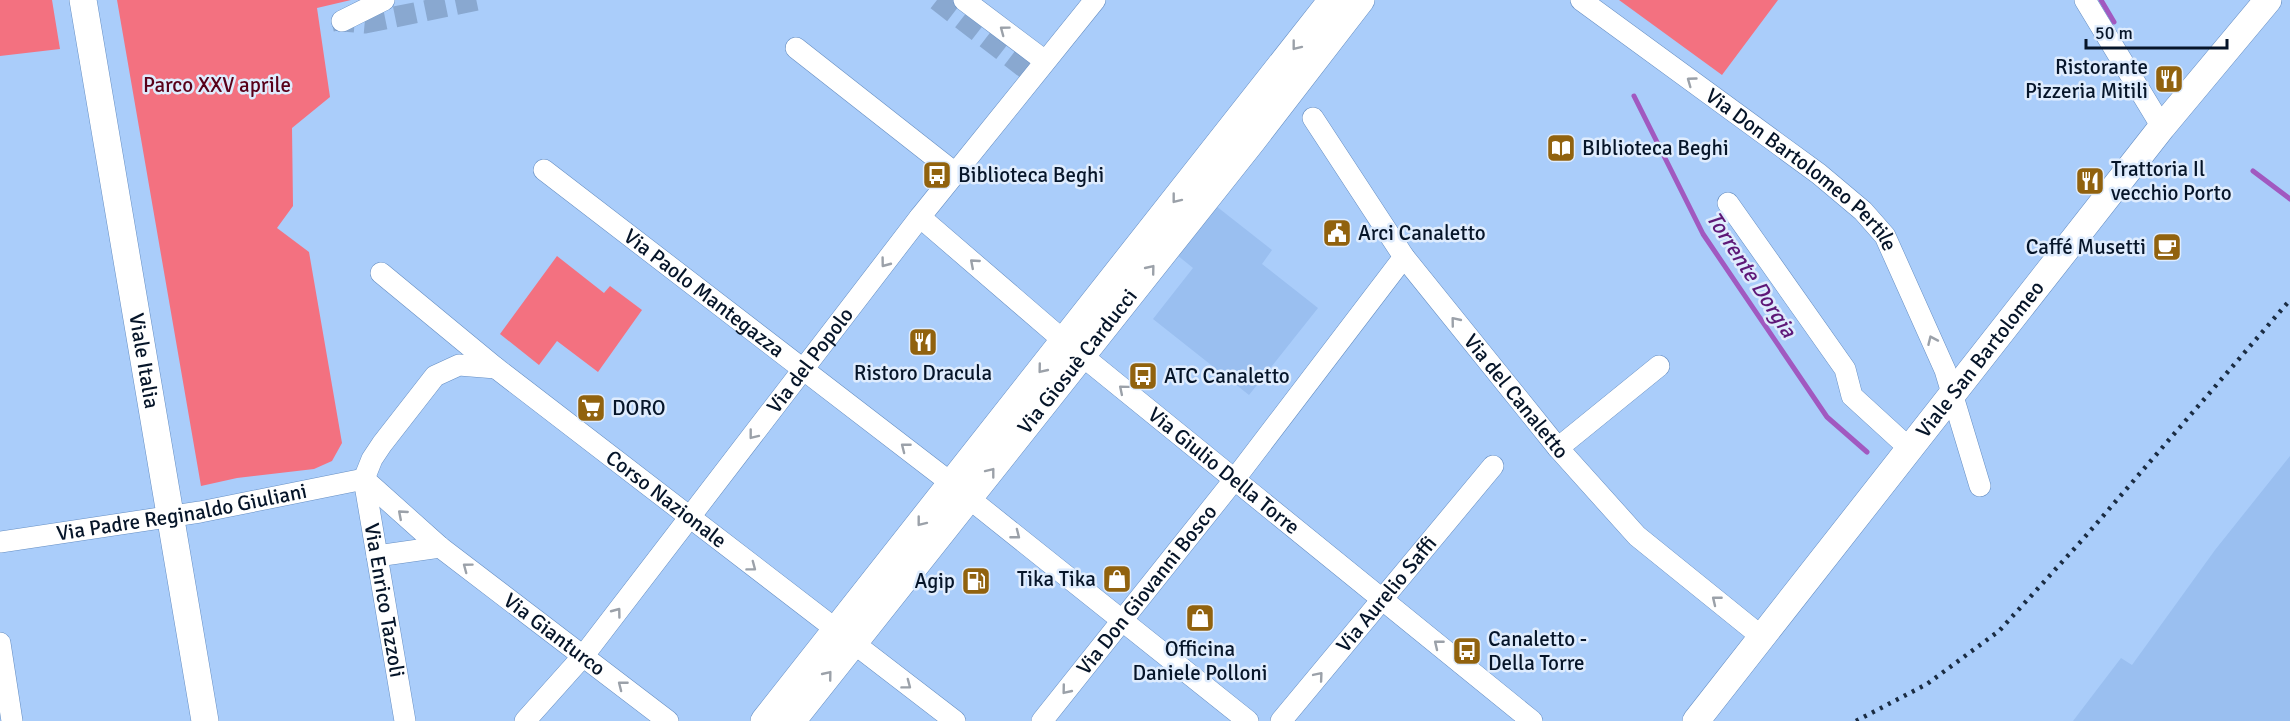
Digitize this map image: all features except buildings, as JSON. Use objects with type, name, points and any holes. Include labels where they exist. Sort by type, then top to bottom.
[{"type":"main road","name":"Viale Italia","points":[[82,0],[205,721]]},
{"type":"main road","name":"Via Giosuè Carducci","points":[[764,721],[844,637],[1073,348],[1332,0]]},
{"type":"main road","name":"Via Giosuè Carducci","points":[[1073,348],[1253,140],[1361,0]]},
{"type":"main road","name":"Viale San Bartolomeo","points":[[1696,721],[2162,127],[2268,0]]},
{"type":"main road","name":"Via Giosuè Carducci","points":[[792,721],[844,637]]},
{"type":"street","points":[[342,21],[384,0]]},
{"type":"street","points":[[964,0],[1045,61]]},
{"type":"street","name":"Via del Popolo","points":[[525,721],[584,655],[920,217],[1095,0]]},
{"type":"street","name":"Via Don Bartolomeo Pertile","points":[[1581,0],[1819,174],[1873,221],[1885,236],[1945,370],[1980,486]]},
{"type":"street","points":[[2085,0],[2162,127]]},
{"type":"street","points":[[796,48],[955,173]]},
{"type":"street","name":"Via del Canaletto","points":[[1313,118],[1404,257],[1558,448],[1637,536],[1762,637]]},
{"type":"street","name":"Via Paolo Mantegazza","points":[[544,170],[960,491],[1248,721]]},
{"type":"street","points":[[1728,203],[1845,369],[1852,396],[1910,449]]},
{"type":"street","name":"Via Giulio Della Torre","points":[[920,217],[1073,348],[1532,721]]},
{"type":"street","name":"Via Don Giovanni Bosco","points":[[1042,721],[1234,480],[1404,257]]},
{"type":"street","name":"Corso Nazionale","points":[[381,273],[496,368],[955,721]]},
{"type":"street","points":[[364,479],[377,451],[435,376],[459,365],[496,368]]},
{"type":"street","points":[[1558,448],[1659,366]]},
{"type":"street","name":"Via Aurelio Saffi","points":[[1281,721],[1384,600],[1493,466]]},
{"type":"street","name":"Via Padre Reginaldo Giuliani","points":[[0,542],[170,516],[364,479]]},
{"type":"street","name":"Via Gianturco","points":[[364,479],[440,547],[668,721]]},
{"type":"street","name":"Via Enrico Tazzoli","points":[[364,479],[405,721]]},
{"type":"street","points":[[377,556],[440,547]]},
{"type":"street","points":[[0,643],[12,721]]},
{"type":"shaded area","points":[[1216,206],[1272,250],[1262,264],[1318,308],[1249,395],[1153,319],[1193,268],[1177,255]]},
{"type":"shaded area","points":[[2290,456],[2290,721],[2073,721],[2121,658],[2132,665],[2215,550]]},
{"type":"green space","points":[[0,0],[52,0],[60,49],[0,56]]},
{"type":"green space","name":"Parco XXV aprile","points":[[117,0],[351,0],[317,8],[330,97],[292,128],[293,206],[277,228],[309,252],[342,443],[332,461],[314,469],[237,478],[201,486]]},
{"type":"green space","points":[[1619,0],[1778,0],[1722,75]]},
{"type":"green space","points":[[557,256],[604,293],[610,286],[642,310],[598,372],[557,341],[539,365],[500,334]]},
{"type":"waterway","points":[[2101,0],[2114,22]]},
{"type":"waterway","name":"Torrente Dorgia","points":[[1634,96],[1703,234],[1827,417],[1867,452]]},
{"type":"waterway","points":[[2253,171],[2290,199]]},
{"type":"tunnel","points":[[344,29],[342,21],[365,23],[478,0]]},
{"type":"tunnel","points":[[937,0],[1034,75]]},
{"type":"railway","points":[[1856,721],[1927,684],[1999,631],[2084,538],[2290,300]]},
{"type":"place","name":"Ristorante Pizzeria Mitili","points":[[2169,79]]},
{"type":"place","name":"BIblioteca Beghi","points":[[1561,148]]},
{"type":"place","name":"Biblioteca Beghi","points":[[937,175]]},
{"type":"place","name":"Trattoria Il vecchio Porto","points":[[2090,181]]},
{"type":"place","name":"Arci Canaletto","points":[[1337,233]]},
{"type":"place","name":"Caffé Musetti","points":[[2167,247]]},
{"type":"place","name":"Ristoro Dracula","points":[[923,342]]},
{"type":"place","name":"ATC Canaletto","points":[[1143,376]]},
{"type":"place","name":"DORO","points":[[591,408]]},
{"type":"place","name":"Tika Tika","points":[[1117,579]]},
{"type":"place","name":"Agip","points":[[976,581]]},
{"type":"place","name":"Officina Daniele Polloni","points":[[1200,618]]},
{"type":"place","name":"Canaletto - Della Torre","points":[[1467,651]]}]
